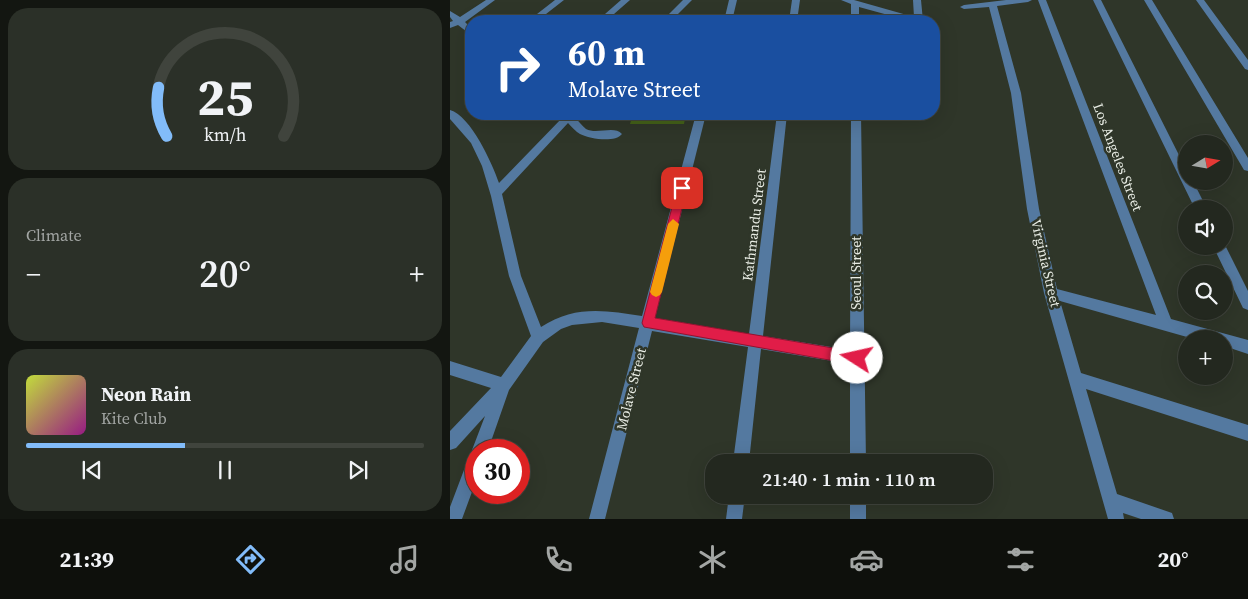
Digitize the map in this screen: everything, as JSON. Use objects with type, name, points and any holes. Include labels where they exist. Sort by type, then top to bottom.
[{"type":"street","points":[[469,15],[491,0]]},
{"type":"street","points":[[540,15],[560,0]]},
{"type":"street","points":[[608,15],[626,0]]},
{"type":"street","points":[[672,15],[688,0]]},
{"type":"street","points":[[730,15],[734,0]]},
{"type":"street","points":[[795,15],[796,0]]},
{"type":"street","points":[[845,0],[897,15]]},
{"type":"street","points":[[917,0],[918,15]]},
{"type":"street","points":[[964,7],[1028,0]]},
{"type":"street","name":"Los Angeles Street","points":[[1042,0],[1166,324]]},
{"type":"street","points":[[1097,0],[1178,163]]},
{"type":"street","points":[[1148,0],[1248,167]]},
{"type":"street","points":[[1200,0],[1248,67]]},
{"type":"street","points":[[855,3],[855,15]]},
{"type":"street","name":"Virginia Street","points":[[992,4],[1016,92],[1032,202],[1051,292],[1116,519]]},
{"type":"street","points":[[450,13],[465,26]]},
{"type":"street","points":[[450,25],[465,18]]},
{"type":"street","points":[[450,113],[465,128],[480,151],[496,192],[516,279],[538,337]]},
{"type":"street","points":[[496,192],[564,120]]},
{"type":"street","points":[[573,120],[582,131],[594,135],[617,134]]},
{"type":"street","name":"Molave Street","points":[[598,519],[700,120]]},
{"type":"street","name":"Kathmandu Street","points":[[742,454],[781,120]]},
{"type":"street","name":"Seoul Street","points":[[856,120],[858,454]]},
{"type":"street","points":[[1224,255],[1248,304]]},
{"type":"street","points":[[1051,292],[1187,330]]},
{"type":"street","points":[[450,442],[504,385],[538,337],[557,324],[583,318],[602,316],[857,358]]},
{"type":"street","points":[[1233,343],[1248,347]]},
{"type":"street","points":[[450,368],[504,385]]},
{"type":"street","points":[[1076,379],[1248,433]]},
{"type":"street","points":[[484,439],[504,385]]},
{"type":"street","points":[[454,519],[465,490]]},
{"type":"street","points":[[1110,500],[1166,519]]},
{"type":"street","points":[[734,519],[736,504]]},
{"type":"street","points":[[858,504],[858,519]]},
{"type":"building","points":[[631,120],[685,120],[684,124],[630,124]]},
{"type":"slow traffic","points":[[656,292],[673,224]]},
{"type":"route","points":[[682,188],[648,323],[857,358]]}]
